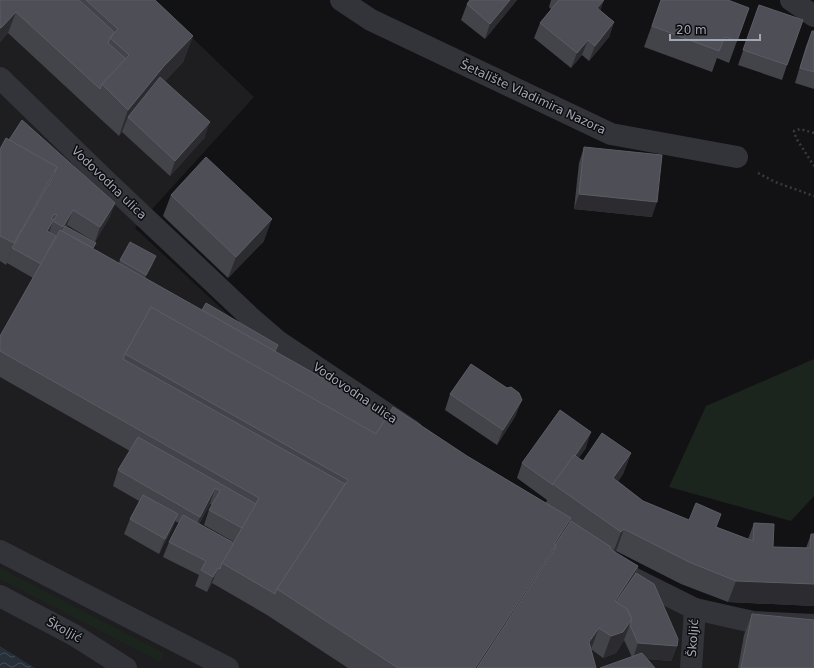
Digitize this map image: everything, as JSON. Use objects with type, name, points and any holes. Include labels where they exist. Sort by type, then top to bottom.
[{"type":"street","name":"Šetalište Vladimira Nazora","points":[[341,0],[371,20],[611,134],[737,157]]},
{"type":"street","points":[[791,0],[814,16]]},
{"type":"street","name":"Vodovodna ulica","points":[[0,78],[105,180],[273,337],[426,441]]},
{"type":"street","points":[[0,551],[217,665]]},
{"type":"street","points":[[617,569],[650,588],[695,609],[753,622],[814,625]]},
{"type":"street","name":"Školjić","points":[[0,596],[74,635],[126,668]]},
{"type":"street","name":"Školjić","points":[[691,668],[695,609]]},
{"type":"path","points":[[814,132],[800,129],[794,131],[796,138],[814,166]]},
{"type":"path","points":[[737,157],[750,169],[775,182],[814,196]]},
{"type":"shaded area","points":[[0,0],[153,0],[254,97],[135,228],[238,324],[654,598],[780,631],[814,668],[35,668],[0,646]]},
{"type":"shaded area","points":[[814,359],[814,496],[791,521],[669,487],[706,406]]},
{"type":"shaded area","points":[[0,568],[164,653],[160,662],[0,579]]},
{"type":"water","points":[[0,646],[35,668],[0,668]]},
{"type":"building","points":[[0,0],[79,0],[114,32],[108,43],[126,59],[102,84],[100,89],[16,12],[1,28]]},
{"type":"building","points":[[86,0],[155,0],[193,36],[164,66],[128,110],[102,84],[129,55],[110,38],[118,29]]},
{"type":"building","points":[[470,0],[510,0],[490,24],[467,4]]},
{"type":"building","points":[[559,0],[604,0],[597,8],[614,22],[595,46],[588,40],[577,53],[540,23]]},
{"type":"building","points":[[661,0],[728,0],[749,8],[737,41],[725,37],[719,51],[652,26]]},
{"type":"building","points":[[759,5],[803,20],[787,65],[743,50]]},
{"type":"building","points":[[812,31],[814,31],[814,72],[800,68]]},
{"type":"building","points":[[160,77],[210,122],[175,161],[128,117]]},
{"type":"building","points":[[22,120],[115,203],[100,227],[73,210],[63,227],[53,221],[47,231],[56,236],[41,264],[12,248],[57,167],[9,140]],"holes":[[[54,214],[57,215],[54,220],[51,219]]]},
{"type":"building","points":[[6,138],[57,167],[14,243],[0,236],[0,149]]},
{"type":"building","points":[[584,147],[662,155],[657,202],[579,194]]},
{"type":"building","points":[[206,157],[272,219],[236,257],[171,195]]},
{"type":"building","points":[[65,226],[96,243],[93,248],[62,231]]},
{"type":"building","points":[[60,230],[388,415],[376,434],[151,307],[123,359],[345,484],[275,594],[222,563],[259,498],[0,351],[0,336]]},
{"type":"building","points":[[130,242],[156,256],[146,275],[120,260]]},
{"type":"building","points":[[206,303],[278,345],[275,351],[202,310]]},
{"type":"building","points":[[151,307],[376,434],[393,407],[467,456],[571,518],[554,544],[556,545],[475,668],[398,668],[277,589],[348,480],[125,354]]},
{"type":"building","points":[[471,364],[507,388],[511,387],[519,393],[522,400],[503,430],[450,394]]},
{"type":"building","points":[[560,410],[591,432],[553,485],[522,463]]},
{"type":"building","points":[[602,433],[631,453],[613,478],[643,501],[689,520],[696,503],[721,514],[716,527],[753,541],[754,523],[774,524],[773,547],[810,548],[811,534],[814,534],[814,584],[736,581],[689,562],[624,529],[621,532],[553,484],[574,455],[583,461]]},
{"type":"building","points":[[138,437],[256,504],[242,528],[209,510],[220,491],[215,488],[200,517],[118,470]]},
{"type":"building","points":[[143,495],[178,514],[165,539],[130,519]]},
{"type":"building","points":[[183,515],[234,543],[220,569],[218,568],[213,577],[201,570],[206,561],[169,542]]},
{"type":"building","points":[[571,521],[611,547],[610,549],[638,566],[615,601],[627,609],[632,619],[623,632],[611,636],[599,628],[589,642],[596,668],[477,668],[554,550],[555,545]]},
{"type":"building","points":[[636,573],[654,584],[678,639],[677,646],[638,643],[630,625],[632,619],[627,609],[616,602]]},
{"type":"building","points":[[752,614],[814,620],[814,668],[741,668]]},
{"type":"building","points":[[642,653],[655,668],[600,668]]}]
